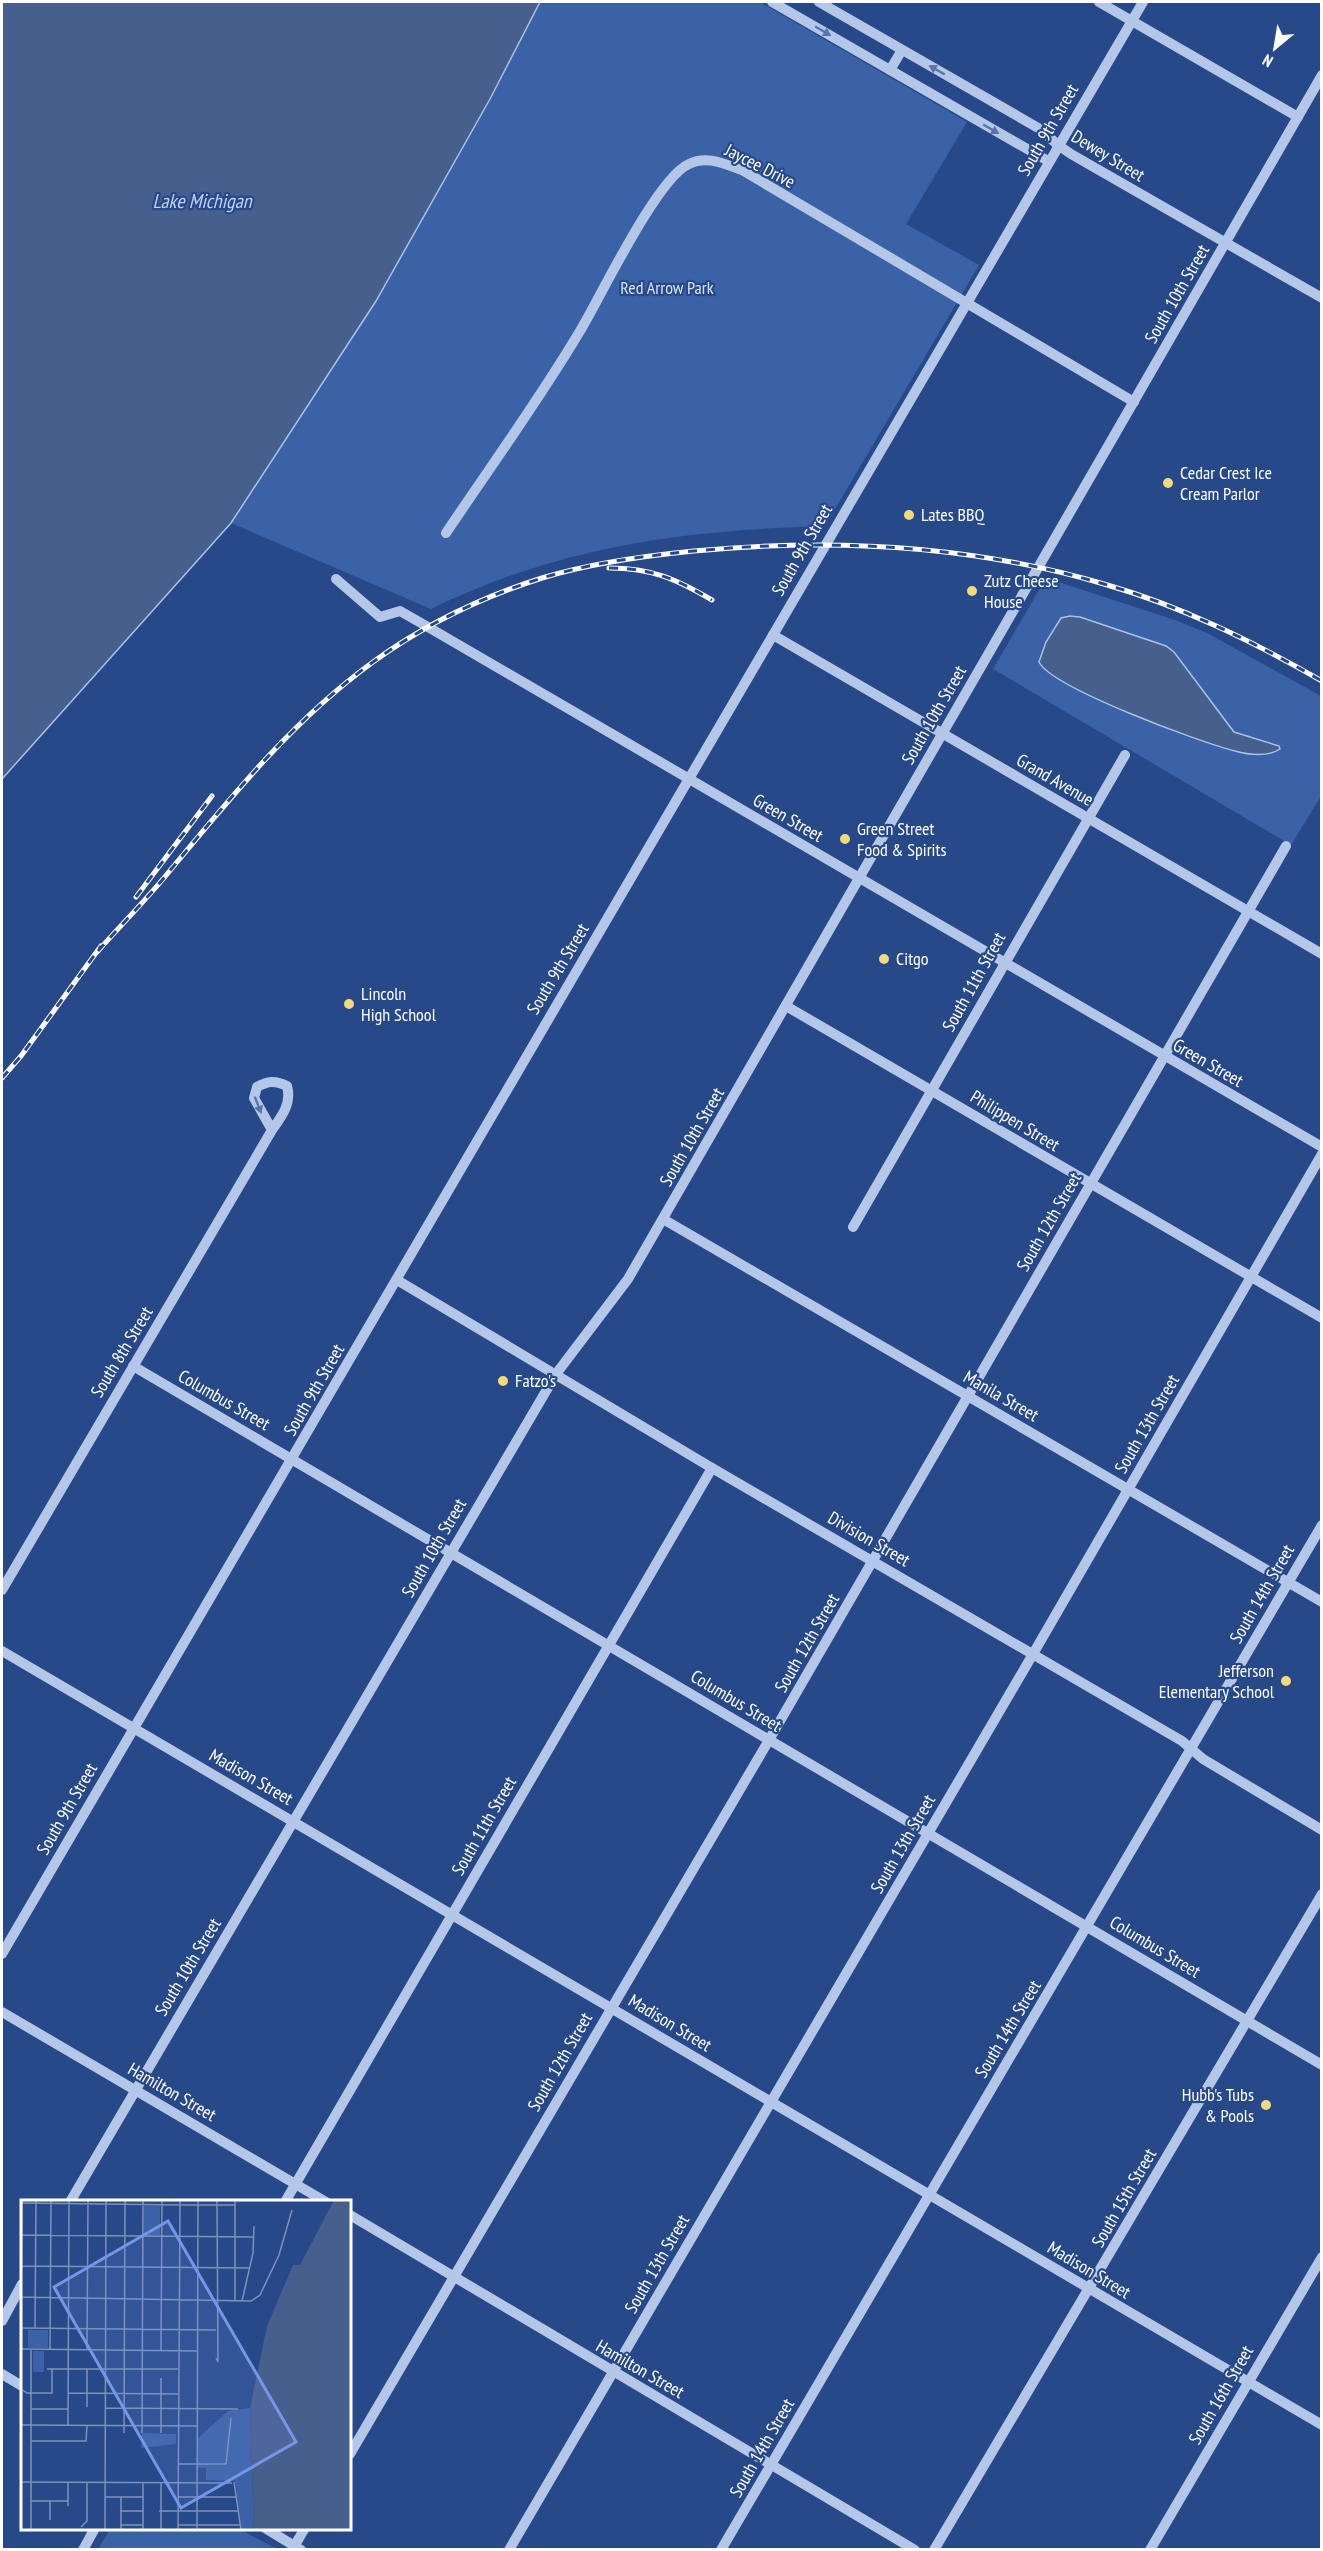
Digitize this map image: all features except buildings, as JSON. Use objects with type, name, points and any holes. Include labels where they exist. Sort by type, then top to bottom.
[{"type":"street","name":"Dewey Street","points":[[772,2],[1048,162]]},
{"type":"street","name":"Dewey Street","points":[[819,2],[1040,129],[1058,146],[1322,298]]},
{"type":"street","points":[[1099,2],[1298,117]]},
{"type":"street","name":"South 9th Street","points":[[2,1954],[824,544],[1143,2]]},
{"type":"street","points":[[890,70],[903,50]]},
{"type":"street","name":"South 10th Street","points":[[71,2200],[556,1374],[628,1279],[1322,75]]},
{"type":"street","name":"Jaycee Drive","points":[[446,533],[580,332],[647,212],[670,179],[689,164],[711,159],[742,170],[1134,402]]},
{"type":"street","name":"Green Street","points":[[336,579],[380,616],[400,611],[1322,1147]]},
{"type":"street","name":"Grand Avenue","points":[[773,634],[1322,954]]},
{"type":"street","name":"South 11th Street","points":[[853,1227],[1125,755]]},
{"type":"street","name":"South 12th Street","points":[[351,2452],[874,1561],[1286,846]]},
{"type":"street","name":"Philippen Street","points":[[786,1006],[1322,1318]]},
{"type":"street","name":"South 8th Street","points":[[2,1590],[272,1130]]},
{"type":"street","name":"South 13th Street","points":[[509,2550],[1033,1654],[1322,1154]]},
{"type":"street","name":"Manila Street","points":[[663,1219],[1322,1602]]},
{"type":"street","name":"Division Street","points":[[397,1280],[712,1468],[1182,1741],[1203,1759],[1322,1830]]},
{"type":"street","name":"Columbus Street","points":[[133,1366],[1322,2065]]},
{"type":"street","name":"South 11th Street","points":[[286,2200],[712,1468]]},
{"type":"street","name":"South 14th Street","points":[[721,2550],[1322,1525]]},
{"type":"street","name":"Madison Street","points":[[2,1651],[1322,2425]]},
{"type":"street","name":"South 15th Street","points":[[934,2550],[1322,1894]]},
{"type":"street","name":"Hamilton Street","points":[[2,2012],[323,2200]]},
{"type":"street","name":"Hamilton Street","points":[[351,2217],[915,2550]]},
{"type":"street","name":"South 16th Street","points":[[1150,2550],[1322,2257]]},
{"type":"street","points":[[2,2321],[21,2286]]},
{"type":"street","points":[[2,2374],[21,2385]]},
{"type":"street","points":[[83,2550],[94,2530]]},
{"type":"street","points":[[267,2530],[296,2548],[305,2530]]},
{"type":"green space","name":"Red Arrow Park","points":[[540,2],[760,2],[967,122],[906,224],[979,265],[825,526],[722,532],[624,545],[527,570],[431,609],[231,523],[376,301],[490,99]]},
{"type":"green space","points":[[1046,578],[1175,620],[1209,634],[1321,696],[1321,796],[1291,845],[993,669]]},
{"type":"green space","points":[[110,2530],[241,2530],[277,2549],[98,2549]]},
{"type":"water","name":"Lake Michigan","points":[[2,2],[540,2],[490,99],[376,301],[231,523],[2,779]]},
{"type":"water","points":[[1080,617],[1166,646],[1174,652],[1234,732],[1279,746],[1280,749],[1270,753],[1252,754],[1218,746],[1162,726],[1070,686],[1050,673],[1039,662],[1046,642],[1061,618]]},
{"type":"railway","points":[[98,951],[264,761],[316,709],[344,685],[392,649],[454,613],[542,578],[579,568],[675,553],[746,547],[849,545],[952,553],[1054,571],[1133,593],[1216,626],[1322,681]]},
{"type":"railway","points":[[609,568],[638,570],[663,576],[712,600]]},
{"type":"railway","points":[[136,897],[212,796]]},
{"type":"railway","points":[[2,1078],[21,1056],[101,946]]},
{"type":"place","name":"Cedar Crest Ice Cream Parlor","points":[[1168,483]]},
{"type":"place","name":"Lates BBQ","points":[[909,515]]},
{"type":"place","name":"Zutz Cheese House","points":[[972,591]]},
{"type":"place","name":"Green Street Food & Spirits","points":[[845,839]]},
{"type":"place","name":"Citgo","points":[[884,959]]},
{"type":"place","name":"Lincoln High School","points":[[349,1004]]},
{"type":"place","name":"Fatzo's","points":[[503,1381]]},
{"type":"place","name":"Jefferson Elementary School","points":[[1286,1681]]},
{"type":"place","name":"Hubb's Tubs & Pools","points":[[1266,2105]]}]
